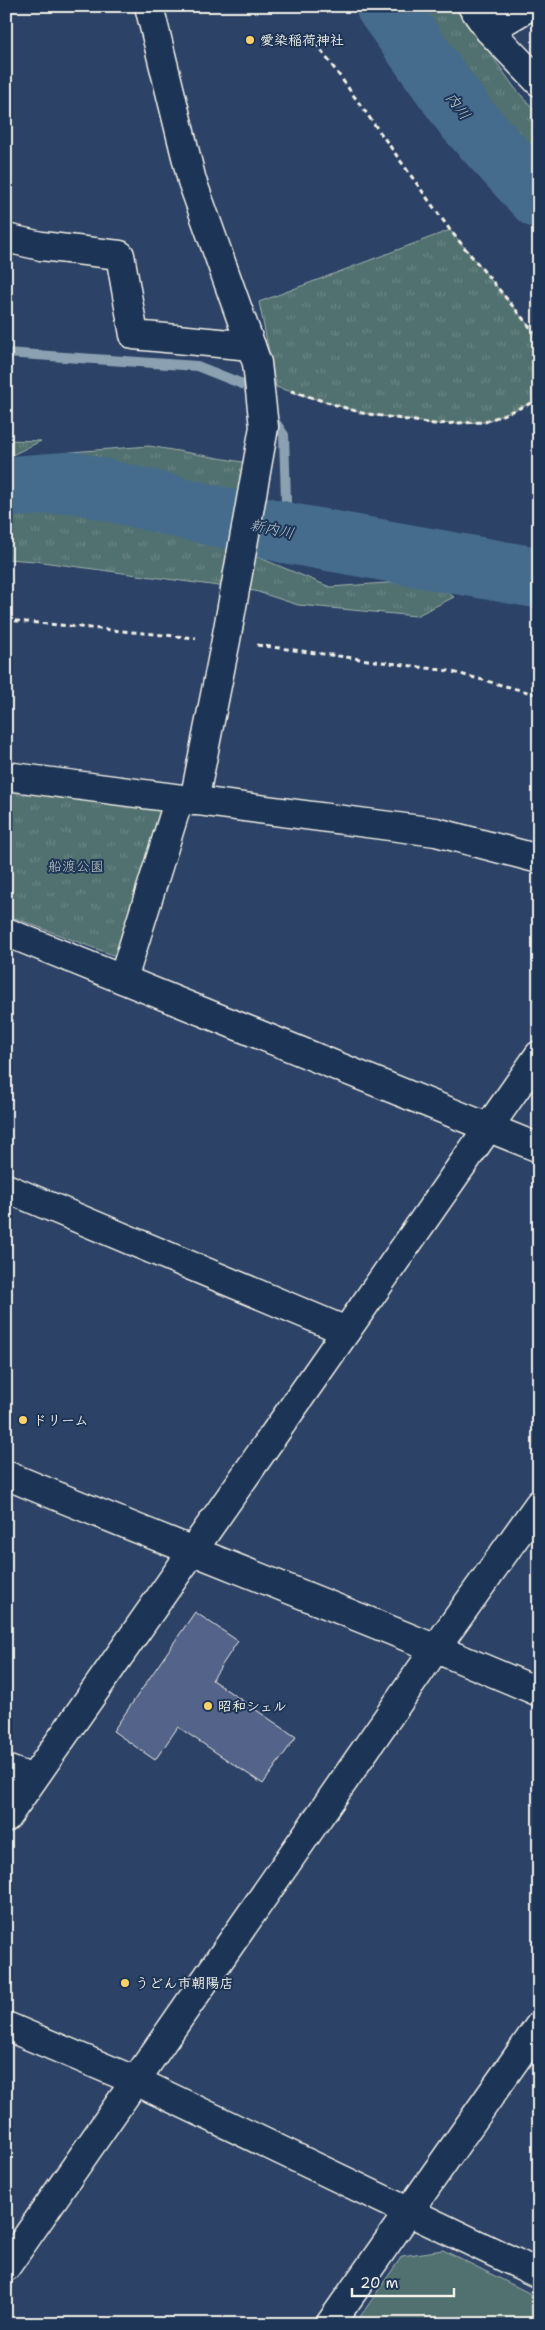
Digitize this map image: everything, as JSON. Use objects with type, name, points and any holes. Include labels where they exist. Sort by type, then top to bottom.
[{"type":"street","points":[[123,979],[186,800],[227,635],[264,427],[257,363],[192,181],[149,6]]},
{"type":"street","points":[[472,6],[489,30],[539,82]]},
{"type":"street","points":[[489,30],[530,6]]},
{"type":"street","points":[[6,238],[40,246],[120,255],[134,335],[251,346]]},
{"type":"street","points":[[6,776],[436,832],[539,859]]},
{"type":"street","points":[[6,932],[489,1126],[539,1148]]},
{"type":"street","points":[[6,1818],[539,1055]]},
{"type":"street","points":[[6,1188],[346,1331]]},
{"type":"street","points":[[6,1476],[436,1648],[539,1692]]},
{"type":"street","points":[[6,2267],[436,1648],[539,1504]]},
{"type":"street","points":[[6,1769],[33,1779]]},
{"type":"street","points":[[6,2026],[136,2081],[539,2274]]},
{"type":"street","points":[[330,2324],[539,2026]]},
{"type":"path","points":[[312,36],[450,230],[539,338]]},
{"type":"path","points":[[259,382],[362,413],[434,424],[486,422],[539,400]]},
{"type":"path","points":[[6,620],[227,635],[449,672],[539,695]]},
{"type":"green space","points":[[411,6],[457,6],[514,87],[539,115],[539,159],[428,30]]},
{"type":"green space","points":[[450,230],[539,338],[539,400],[485,422],[434,424],[362,413],[276,387],[259,302]]},
{"type":"green space","points":[[6,440],[41,441],[6,458]]},
{"type":"green space","points":[[149,446],[248,463],[239,495],[106,479],[70,452]]},
{"type":"green space","points":[[100,501],[260,558],[330,587],[428,580],[454,597],[416,616],[298,605],[255,591],[35,561],[6,559],[6,504]]},
{"type":"green space","name":"船渡公園","points":[[6,787],[165,810],[118,957],[6,915]]},
{"type":"green space","points":[[443,2250],[539,2298],[539,2324],[355,2324],[402,2256]]},
{"type":"building","points":[[195,1612],[238,1641],[212,1680],[296,1737],[263,1784],[178,1727],[155,1760],[113,1731]]},
{"type":"waterway","name":"内川","points":[[386,6],[467,119],[539,198]]},
{"type":"waterway","points":[[6,353],[197,366],[250,387],[255,394]]},
{"type":"waterway","points":[[271,416],[284,435],[287,533]]},
{"type":"waterway","name":"新内川","points":[[6,487],[73,482],[287,533],[539,578]]},
{"type":"place","name":"愛染稲荷神社","points":[[250,40]]},
{"type":"place","name":"ドリーム","points":[[23,1420]]},
{"type":"place","name":"昭和シェル","points":[[208,1706]]},
{"type":"place","name":"うどん市朝陽店","points":[[125,1983]]}]
